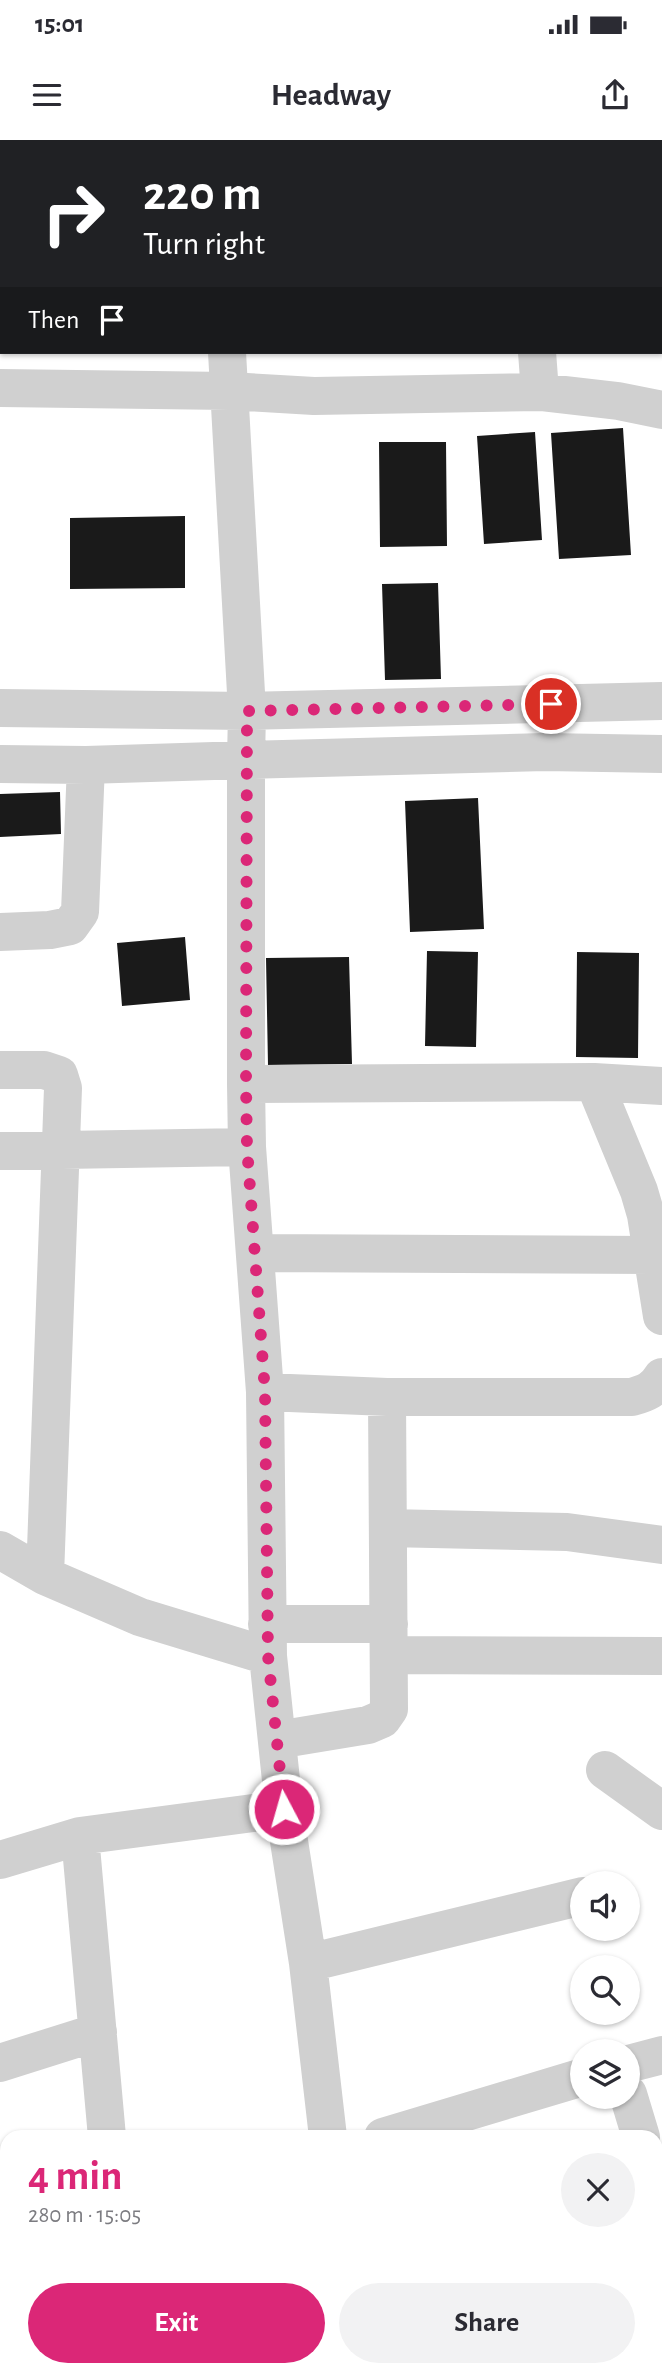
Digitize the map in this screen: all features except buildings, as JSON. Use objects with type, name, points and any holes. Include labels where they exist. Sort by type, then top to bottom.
[{"type":"street","points":[[227,354],[247,711],[247,1147],[265,1392],[267,1640],[284,1809],[308,1963],[327,2130]]},
{"type":"street","points":[[537,354],[540,392]]},
{"type":"street","points":[[0,388],[229,391],[314,396],[540,392],[618,401],[662,410]]},
{"type":"street","points":[[0,708],[247,711],[662,701]]},
{"type":"street","points":[[0,764],[86,765],[545,752],[662,754]]},
{"type":"street","points":[[0,932],[50,930],[70,926],[80,912],[86,765]]},
{"type":"street","points":[[0,1070],[44,1070],[59,1074],[63,1088],[45,1576]]},
{"type":"street","points":[[246,1084],[594,1082],[662,1086]]},
{"type":"street","points":[[594,1082],[639,1191],[646,1215],[662,1316]]},
{"type":"street","points":[[0,1151],[247,1147]]},
{"type":"street","points":[[256,1253],[652,1255]]},
{"type":"street","points":[[265,1392],[387,1397],[632,1397],[647,1393],[662,1377]]},
{"type":"street","points":[[277,1740],[368,1725],[382,1719],[389,1709],[387,1397]]},
{"type":"street","points":[[388,1528],[567,1532],[662,1545]]},
{"type":"street","points":[[0,1550],[45,1576],[140,1617],[267,1640],[389,1639],[662,1656]]},
{"type":"street","points":[[605,1770],[662,1811]]},
{"type":"street","points":[[0,1860],[80,1836],[284,1809]]},
{"type":"street","points":[[80,1836],[106,2130]]},
{"type":"street","points":[[308,1963],[570,1899]]},
{"type":"street","points":[[0,2063],[98,2032]]},
{"type":"street","points":[[640,2061],[662,2055]]},
{"type":"street","points":[[429,2130],[570,2081]]},
{"type":"street","points":[[632,2109],[638,2130]]},
{"type":"route","points":[[284,1809],[268,1656],[265,1392],[247,1147],[247,711],[551,704]]}]
